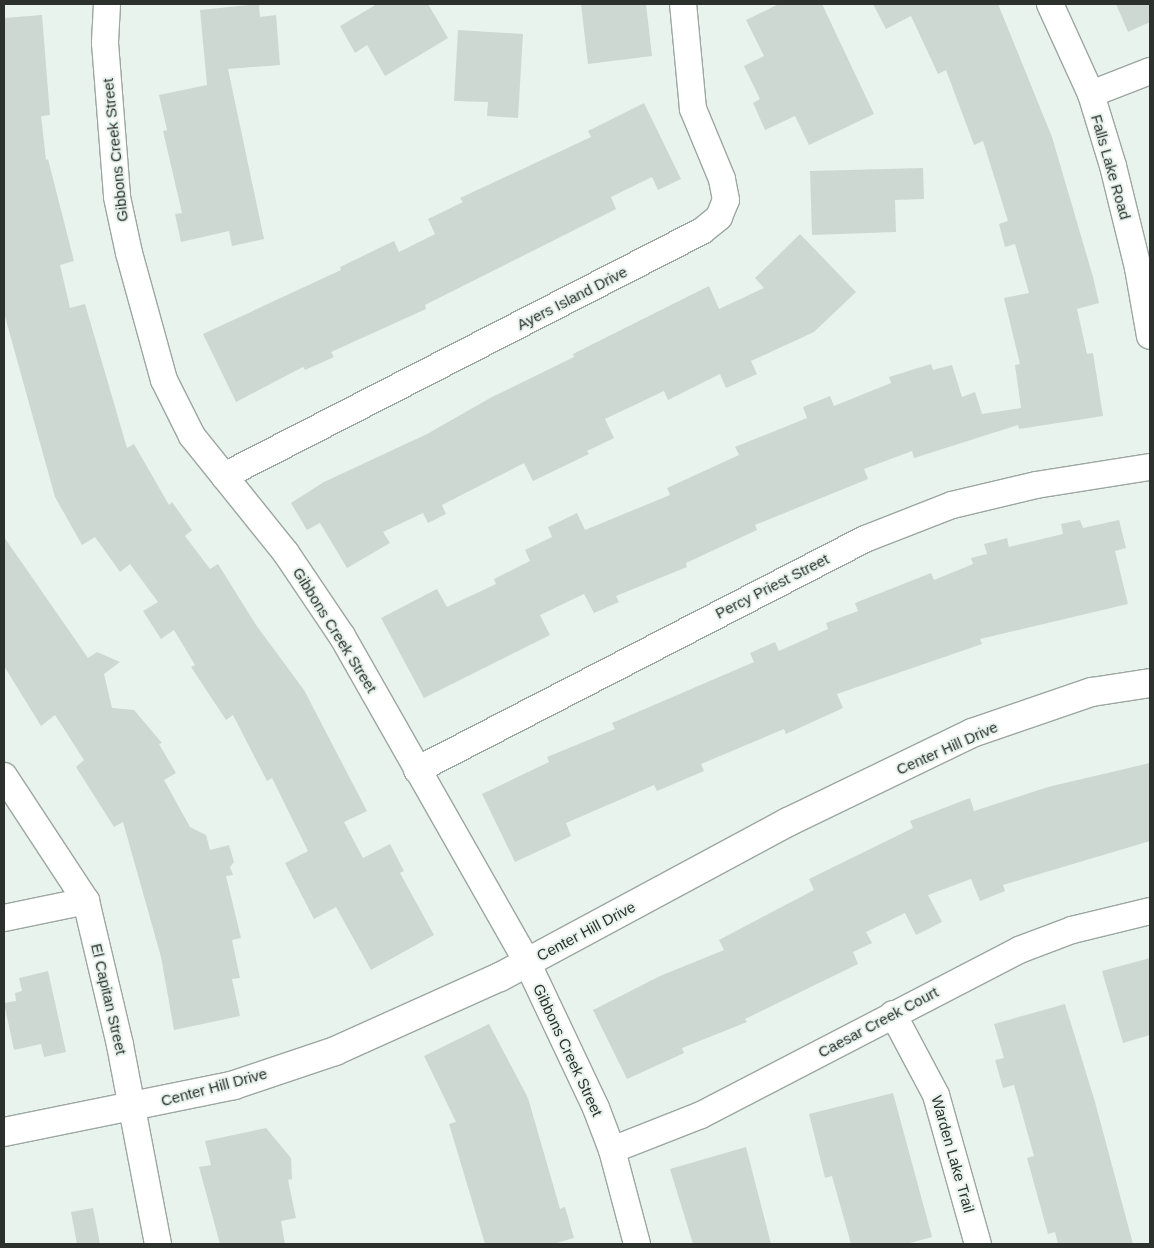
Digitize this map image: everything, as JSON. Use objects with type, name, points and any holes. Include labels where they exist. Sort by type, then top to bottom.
[{"type":"street","name":"Gibbons Creek Street","points":[[107,4],[105,43],[117,197],[128,253],[164,380],[192,436],[286,553],[336,628],[527,962],[596,1108],[612,1150],[636,1244]]},
{"type":"street","name":"Ayers Island Drive","points":[[224,476],[702,231],[719,218],[726,200],[722,179],[693,109],[683,4]]},
{"type":"street","name":"Falls Lake Road","points":[[1050,4],[1090,94],[1116,175],[1138,268],[1150,336]]},
{"type":"street","points":[[1090,94],[1150,71]]},
{"type":"street","name":"Percy Priest Street","points":[[417,770],[865,539],[952,505],[1036,484],[1150,467]]},
{"type":"street","name":"Center Hill Drive","points":[[4,1132],[234,1085],[335,1050],[527,962],[788,822],[972,733],[1092,692],[1150,683]]},
{"type":"street","name":"El Capitan Street","points":[[4,776],[86,901],[133,1107],[158,1244]]},
{"type":"street","points":[[4,918],[86,901]]},
{"type":"street","name":"Caesar Creek Court","points":[[612,1150],[701,1115],[893,1014],[1020,950],[1072,930],[1150,911]]},
{"type":"street","name":"Warden Lake Trail","points":[[893,1014],[936,1095],[978,1244]]},
{"type":"building","points":[[259,4],[260,17],[276,15],[280,65],[228,69],[264,239],[232,246],[229,231],[181,242],[175,214],[182,213],[163,131],[167,130],[159,95],[207,85],[200,10]]},
{"type":"building","points":[[377,4],[428,4],[448,38],[385,76],[367,45],[355,53],[340,26]]},
{"type":"building","points":[[581,4],[646,4],[652,56],[588,64]]},
{"type":"building","points":[[779,4],[822,4],[874,114],[809,145],[795,116],[765,130],[753,103],[760,99],[744,66],[764,56],[746,20]]},
{"type":"building","points":[[873,4],[998,4],[1052,137],[1093,277],[1099,303],[1077,309],[1087,354],[1093,353],[1103,416],[1019,429],[1018,425],[914,458],[912,451],[864,469],[868,479],[755,525],[757,530],[686,563],[687,567],[616,596],[619,602],[594,613],[584,594],[540,615],[550,635],[424,698],[381,618],[437,589],[447,607],[496,584],[494,579],[530,561],[525,550],[552,537],[548,527],[577,513],[585,530],[670,495],[667,488],[739,455],[735,447],[807,418],[803,407],[830,396],[834,406],[891,383],[889,377],[931,364],[933,370],[952,365],[962,397],[975,392],[982,414],[1021,408],[1015,365],[1020,364],[1004,298],[1029,293],[1015,244],[1005,247],[999,224],[1008,221],[983,141],[974,145],[946,70],[938,74],[911,16],[886,29]]},
{"type":"building","points":[[1116,4],[1150,4],[1150,22],[1128,32]]},
{"type":"building","points":[[42,15],[50,115],[41,116],[46,160],[48,159],[74,261],[60,265],[70,308],[85,304],[127,448],[134,444],[169,505],[172,502],[192,530],[185,536],[210,569],[218,564],[256,625],[304,690],[367,811],[344,822],[363,858],[390,844],[404,871],[400,873],[434,935],[371,970],[336,907],[314,919],[285,863],[308,851],[272,778],[267,781],[233,715],[226,720],[191,667],[195,665],[174,630],[161,639],[143,611],[158,602],[130,564],[120,572],[95,537],[82,545],[55,497],[4,313],[4,18]]},
{"type":"building","points":[[458,30],[523,34],[518,118],[487,116],[488,102],[454,101]]},
{"type":"building","points":[[644,103],[681,179],[658,190],[652,177],[611,197],[616,209],[425,305],[426,309],[331,352],[334,357],[305,370],[303,367],[236,402],[203,334],[341,270],[340,267],[394,241],[399,252],[435,234],[428,219],[463,202],[460,198],[591,137],[588,131]]},
{"type":"building","points":[[923,168],[924,199],[895,200],[896,232],[812,235],[810,171]]},
{"type":"building","points":[[800,234],[856,292],[814,332],[751,361],[757,374],[726,388],[720,374],[668,400],[664,391],[605,419],[614,438],[587,451],[589,454],[533,481],[524,463],[442,505],[446,514],[428,523],[423,513],[383,532],[390,543],[347,568],[320,523],[307,530],[291,503],[324,482],[427,434],[492,397],[574,357],[573,354],[709,286],[719,309],[764,288],[755,278]]},
{"type":"building","points":[[1080,520],[1083,528],[1119,520],[1126,548],[1115,551],[1128,604],[980,639],[982,644],[837,694],[843,708],[786,734],[784,729],[701,764],[704,771],[657,791],[654,785],[566,823],[571,836],[515,862],[482,794],[549,762],[547,757],[615,729],[612,723],[754,662],[750,653],[775,642],[779,651],[828,629],[826,623],[858,611],[855,603],[931,573],[934,580],[973,564],[971,558],[987,554],[984,544],[1007,538],[1009,547],[1063,534],[1061,524]]},
{"type":"building","points":[[4,537],[88,658],[97,652],[120,662],[104,674],[112,708],[134,710],[162,743],[159,744],[176,773],[164,780],[190,827],[206,835],[210,850],[229,845],[234,862],[230,867],[233,875],[226,876],[241,938],[232,940],[240,978],[232,979],[240,1016],[174,1030],[161,957],[123,822],[114,827],[76,767],[84,760],[55,715],[41,726],[4,666]]},
{"type":"building","points":[[1150,763],[1150,841],[1003,885],[1005,891],[980,901],[971,879],[928,895],[942,922],[916,935],[905,913],[866,932],[872,943],[853,952],[858,964],[745,1019],[747,1022],[682,1048],[684,1053],[627,1079],[593,1010],[660,976],[724,950],[719,940],[814,890],[809,879],[913,828],[910,821],[970,798],[974,811],[1048,787]]},
{"type":"building","points":[[1150,958],[1150,1035],[1123,1043],[1102,971]]},
{"type":"building","points":[[48,971],[66,1052],[44,1057],[41,1044],[14,1050],[4,1003],[16,1001],[15,993],[22,991],[19,978]]},
{"type":"building","points":[[1065,1004],[1095,1102],[1133,1244],[1058,1244],[1055,1232],[1048,1234],[1027,1158],[1034,1156],[1014,1085],[1003,1088],[995,1060],[1004,1058],[994,1024]]},
{"type":"building","points":[[489,1024],[528,1098],[560,1209],[565,1207],[574,1238],[553,1244],[485,1244],[449,1124],[456,1122],[424,1056]]},
{"type":"building","points":[[893,1093],[932,1237],[906,1244],[851,1244],[832,1176],[825,1178],[809,1114]]},
{"type":"building","points":[[266,1128],[291,1158],[292,1179],[288,1180],[296,1218],[281,1221],[285,1244],[220,1244],[199,1167],[211,1165],[205,1141]]},
{"type":"building","points":[[746,1147],[771,1244],[693,1244],[670,1169]]},
{"type":"building","points":[[93,1208],[100,1244],[77,1244],[71,1212]]}]
